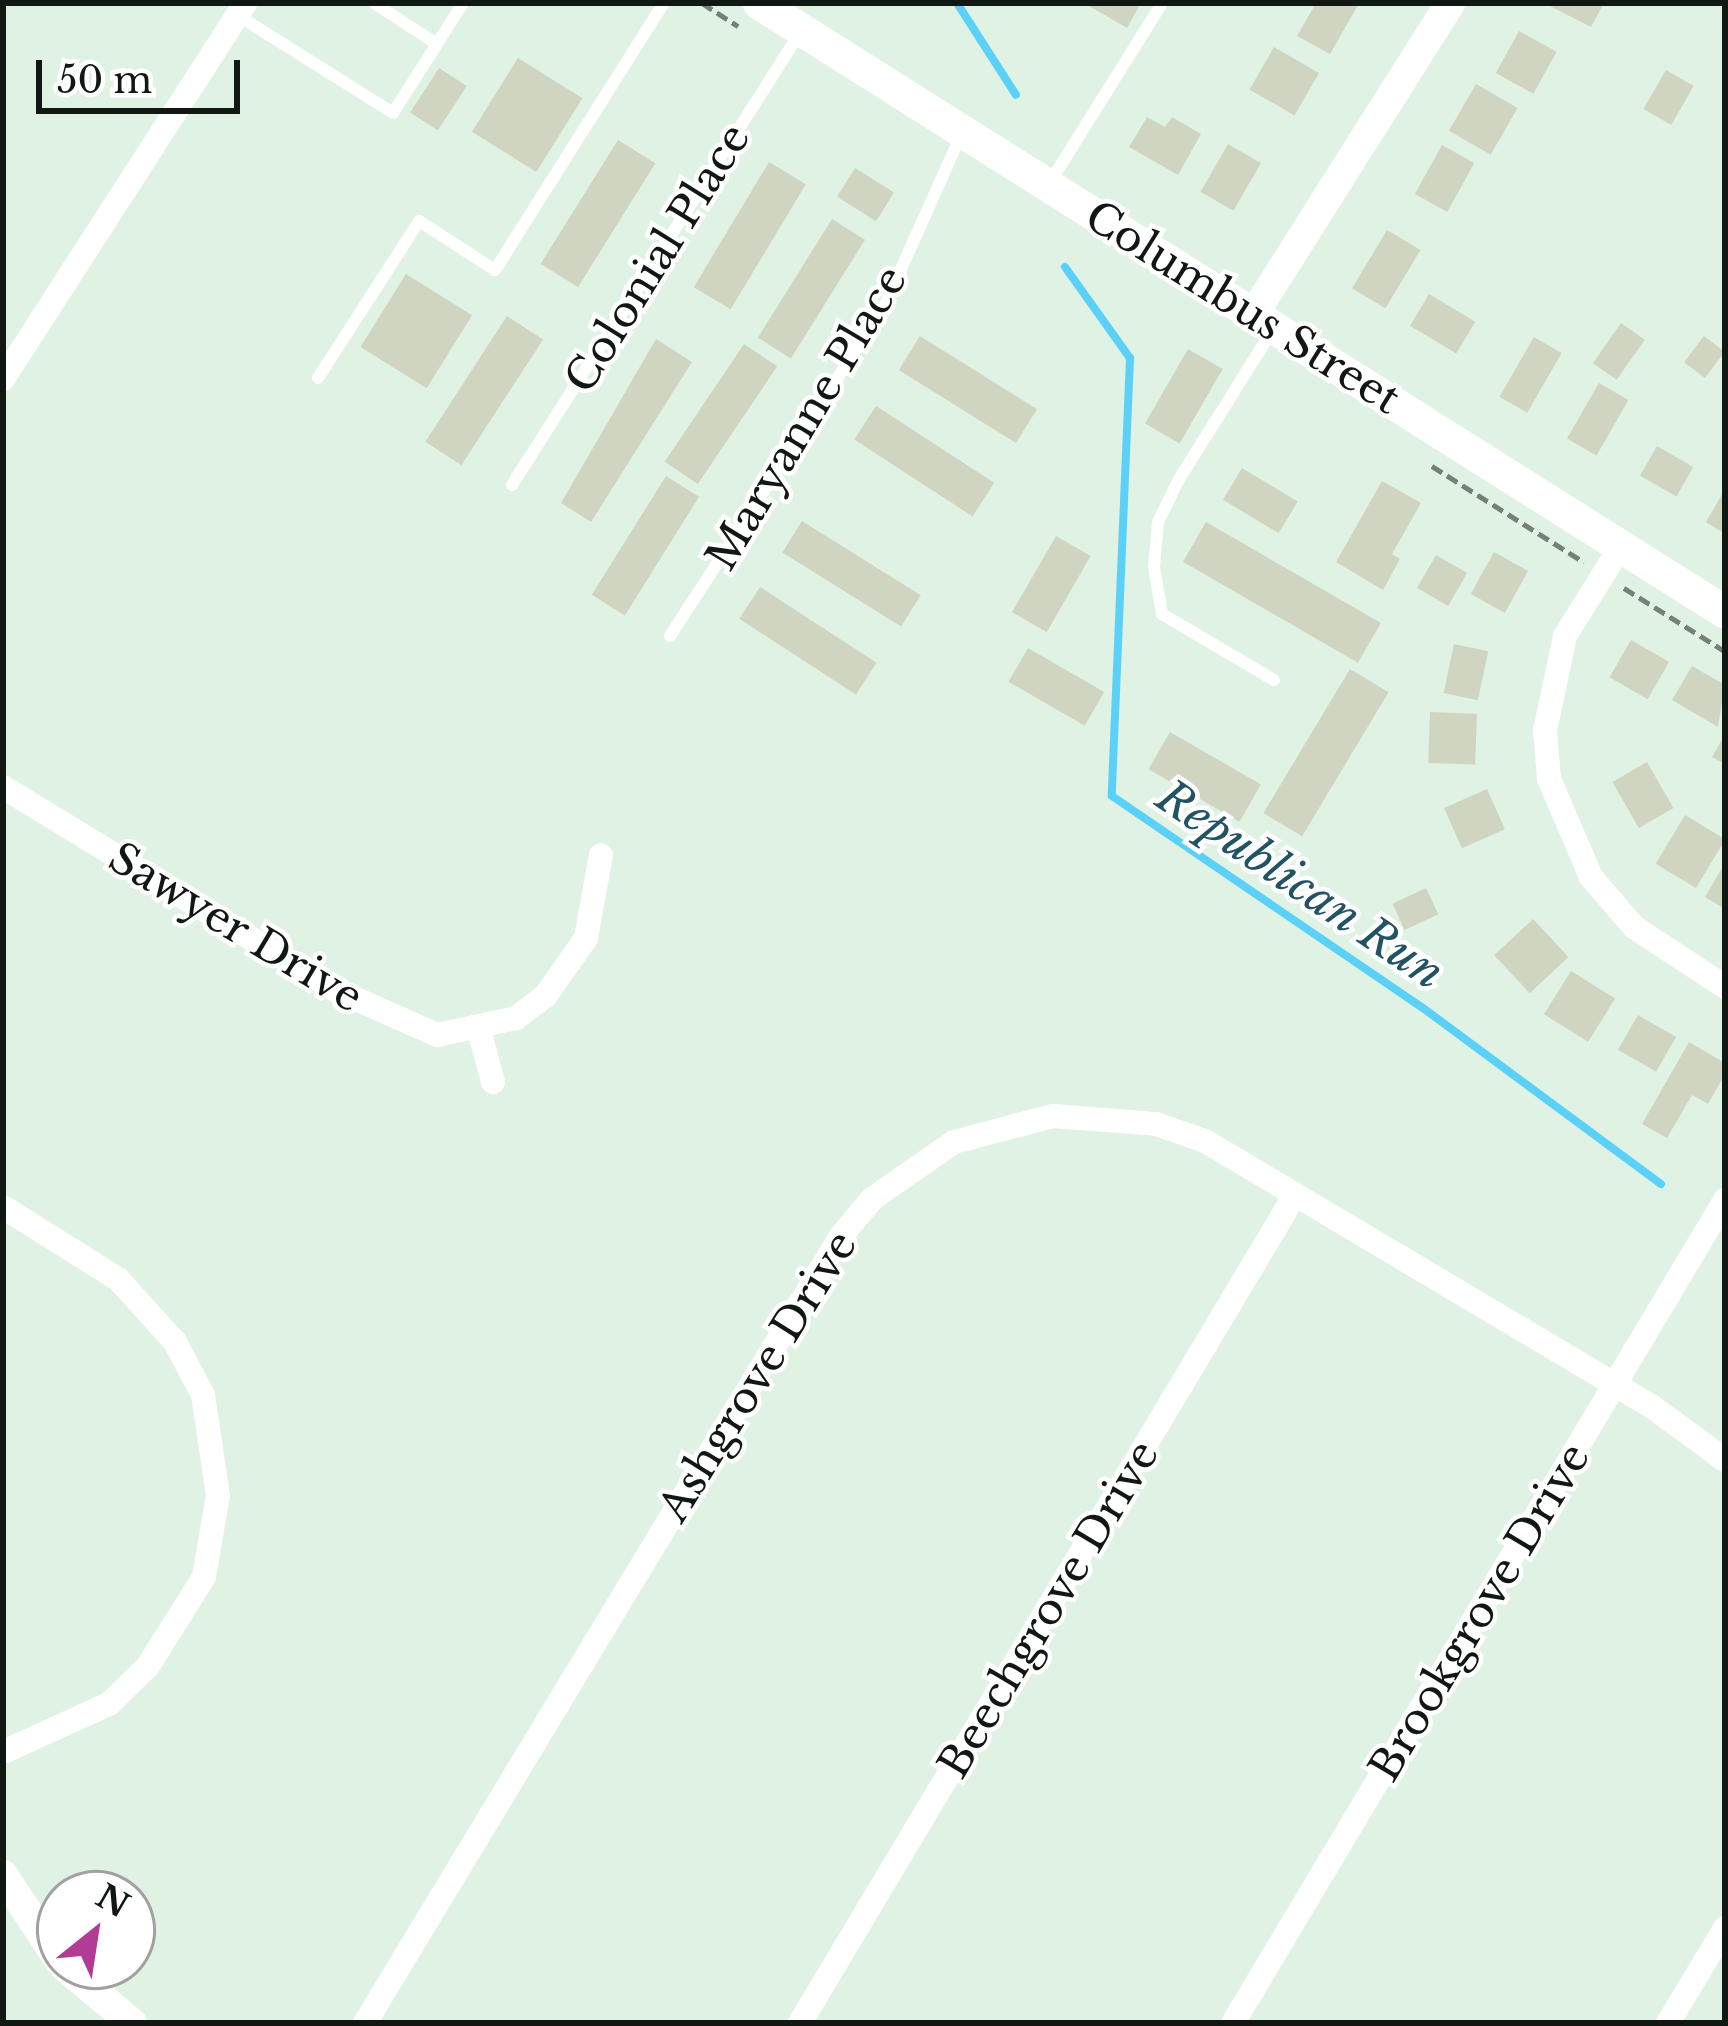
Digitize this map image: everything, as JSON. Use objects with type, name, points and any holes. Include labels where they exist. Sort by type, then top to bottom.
[{"type":"main road","name":"Columbus Street","points":[[759,3],[1725,612]]},
{"type":"street","points":[[1266,319],[1450,3]]},
{"type":"street","points":[[3,379],[241,9]]},
{"type":"street","points":[[1622,546],[1565,636],[1545,731],[1549,778],[1563,826],[1591,877],[1634,927],[1725,987]]},
{"type":"street","name":"Sawyer Drive","points":[[3,788],[396,1023],[437,1035],[479,1030]]},
{"type":"street","points":[[493,1082],[479,1030],[533,1008],[569,967],[586,938],[601,855]]},
{"type":"street","name":"Ashgrove Drive","points":[[364,2023],[789,1314],[872,1198],[954,1142],[1053,1116],[1156,1124],[1205,1141],[1614,1384],[1725,1460]]},
{"type":"street","name":"Beechgrove Drive","points":[[800,2023],[1295,1195]]},
{"type":"street","name":"Brookgrove Drive","points":[[1233,2023],[1725,1200]]},
{"type":"street","points":[[3,1207],[118,1279],[175,1342],[203,1395],[218,1495],[204,1577],[140,1675],[109,1704],[3,1752]]},
{"type":"street","points":[[7,1892],[36,1930]]},
{"type":"street","points":[[1668,2023],[1725,1928]]},
{"type":"street","points":[[93,1990],[132,2023]]},
{"type":"lane","points":[[374,3],[437,44]]},
{"type":"lane","points":[[241,9],[393,113],[463,3]]},
{"type":"lane","points":[[318,378],[419,221],[495,271],[664,3]]},
{"type":"lane","points":[[1049,184],[1162,3]]},
{"type":"lane","name":"Colonial Place","points":[[512,485],[802,30]]},
{"type":"lane","name":"Maryanne Place","points":[[670,636],[885,305],[940,167],[963,130]]},
{"type":"lane","points":[[1266,319],[1158,521],[1154,567],[1162,614],[1274,680]]},
{"type":"building","points":[[1084,3],[1141,3],[1127,28]]},
{"type":"building","points":[[1316,3],[1358,5],[1330,54],[1297,36]]},
{"type":"building","points":[[1544,3],[1604,3],[1591,27]]},
{"type":"building","points":[[1519,31],[1557,52],[1533,94],[1496,73]]},
{"type":"building","points":[[1274,47],[1319,73],[1295,115],[1250,89]]},
{"type":"building","points":[[518,58],[582,98],[536,172],[472,132]]},
{"type":"building","points":[[439,68],[467,86],[438,130],[410,112]]},
{"type":"building","points":[[1666,70],[1694,86],[1671,125],[1644,109]]},
{"type":"building","points":[[1476,84],[1518,108],[1491,155],[1449,131]]},
{"type":"building","points":[[1147,117],[1165,127],[1172,117],[1201,134],[1178,175],[1129,147]]},
{"type":"building","points":[[618,140],[655,163],[578,287],[541,264]]},
{"type":"building","points":[[1228,144],[1261,163],[1233,211],[1200,192]]},
{"type":"building","points":[[1442,145],[1474,163],[1447,212],[1415,194]]},
{"type":"building","points":[[769,162],[806,184],[731,309],[694,287]]},
{"type":"building","points":[[855,168],[894,192],[876,221],[837,197]]},
{"type":"building","points":[[832,219],[865,240],[791,358],[758,338]]},
{"type":"building","points":[[1387,230],[1420,250],[1385,308],[1352,288]]},
{"type":"building","points":[[406,274],[472,315],[427,388],[360,347]]},
{"type":"building","points":[[1429,294],[1475,322],[1456,354],[1410,326]]},
{"type":"building","points":[[507,316],[543,339],[461,465],[425,442]]},
{"type":"building","points":[[1621,323],[1645,340],[1617,380],[1593,363]]},
{"type":"building","points":[[920,336],[1037,409],[1016,443],[899,370]]},
{"type":"building","points":[[1704,336],[1725,352],[1705,378],[1684,362]]},
{"type":"building","points":[[1534,337],[1562,353],[1527,413],[1500,397]]},
{"type":"building","points":[[656,339],[692,362],[591,522],[561,503]]},
{"type":"building","points":[[744,344],[777,366],[698,484],[665,462]]},
{"type":"building","points":[[1188,349],[1223,369],[1180,443],[1145,423]]},
{"type":"building","points":[[1599,383],[1628,400],[1596,455],[1567,438]]},
{"type":"building","points":[[876,406],[994,483],[972,516],[854,440]]},
{"type":"building","points":[[1657,446],[1693,467],[1676,496],[1640,475]]},
{"type":"building","points":[[1242,468],[1298,501],[1279,533],[1223,500]]},
{"type":"building","points":[[666,476],[699,497],[625,615],[592,595]]},
{"type":"building","points":[[1382,481],[1421,503],[1392,554],[1400,559],[1383,590],[1336,562]]},
{"type":"building","points":[[1725,489],[1725,534],[1706,522]]},
{"type":"building","points":[[802,521],[921,595],[901,627],[782,552]]},
{"type":"building","points":[[1206,522],[1381,623],[1358,663],[1183,562]]},
{"type":"building","points":[[1056,536],[1091,556],[1047,632],[1012,612]]},
{"type":"building","points":[[1494,552],[1528,571],[1505,613],[1471,594]]},
{"type":"building","points":[[1436,555],[1467,573],[1448,606],[1417,588]]},
{"type":"building","points":[[760,587],[877,663],[856,695],[739,619]]},
{"type":"building","points":[[1631,640],[1669,662],[1648,699],[1610,677]]},
{"type":"building","points":[[1454,644],[1488,651],[1478,700],[1444,693]]},
{"type":"building","points":[[1028,648],[1104,692],[1085,726],[1008,682]]},
{"type":"building","points":[[1692,666],[1725,685],[1718,727],[1672,700]]},
{"type":"building","points":[[1350,669],[1389,692],[1302,836],[1263,813]]},
{"type":"building","points":[[1430,712],[1477,714],[1475,765],[1428,763]]},
{"type":"building","points":[[1170,732],[1261,784],[1239,822],[1148,769]]},
{"type":"building","points":[[1725,734],[1725,764],[1712,757]]},
{"type":"building","points":[[1647,762],[1674,808],[1639,828],[1612,782]]},
{"type":"building","points":[[1487,789],[1505,829],[1462,848],[1444,808]]},
{"type":"building","points":[[1685,815],[1725,839],[1696,888],[1656,864]]},
{"type":"building","points":[[1725,863],[1725,909],[1705,897]]},
{"type":"building","points":[[1426,888],[1438,914],[1405,930],[1392,904]]},
{"type":"building","points":[[1533,919],[1568,957],[1530,993],[1494,955]]},
{"type":"building","points":[[1571,971],[1615,999],[1588,1042],[1544,1014]]},
{"type":"building","points":[[1638,1015],[1676,1037],[1656,1072],[1618,1050]]},
{"type":"building","points":[[1689,1042],[1725,1063],[1725,1074],[1708,1104],[1692,1095],[1667,1138],[1642,1124]]},
{"type":"waterway","name":"Republican Run","points":[[957,3],[1016,95]]},
{"type":"waterway","name":"Republican Run","points":[[1065,267],[1130,358],[1112,796],[1423,1008],[1661,1184]]}]
